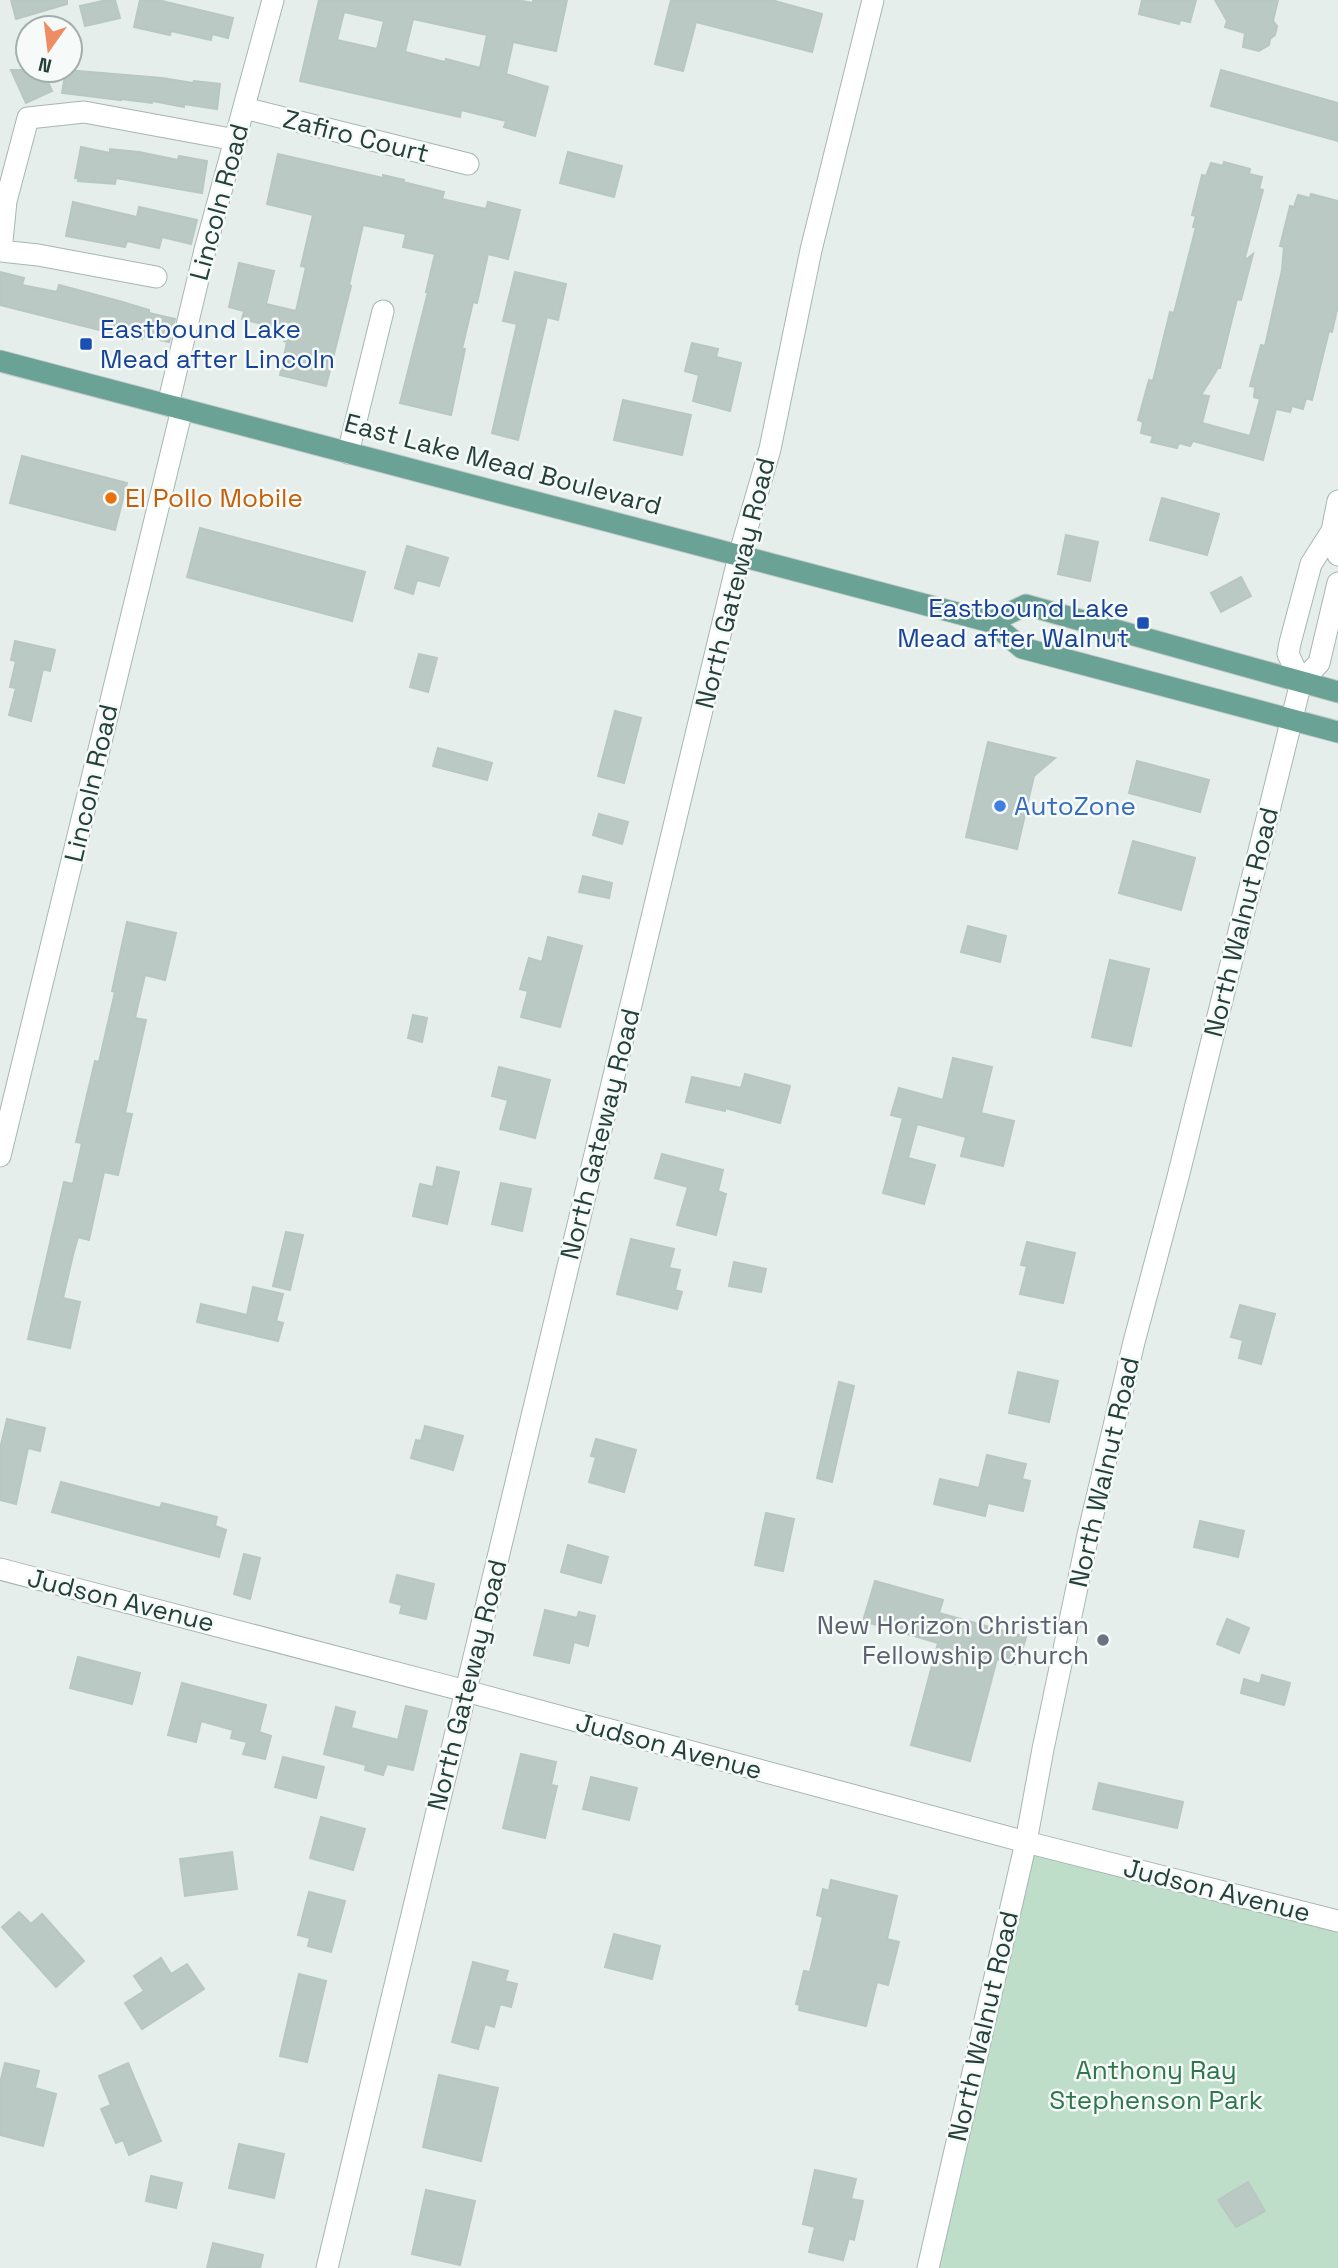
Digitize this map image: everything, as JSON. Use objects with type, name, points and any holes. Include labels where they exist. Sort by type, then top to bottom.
[{"type":"main road","name":"East Lake Mead Boulevard","points":[[0,361],[991,622],[1022,648],[1338,732]]},
{"type":"main road","points":[[991,622],[1026,605],[1338,692]]},
{"type":"street","name":"Lincoln Road","points":[[0,1156],[175,407],[205,250],[273,0]]},
{"type":"street","name":"North Gateway Road","points":[[327,2268],[739,556],[770,449],[811,250],[873,0]]},
{"type":"street","name":"Zafiro Court","points":[[244,108],[468,164]]},
{"type":"street","points":[[156,277],[38,255],[1,251],[6,201],[28,118],[83,112],[236,140]]},
{"type":"street","points":[[348,453],[383,311]]},
{"type":"street","points":[[1301,682],[1288,654],[1290,643],[1311,564],[1332,531],[1338,500]]},
{"type":"street","points":[[1332,531],[1338,555]]},
{"type":"street","name":"North Walnut Road","points":[[928,2268],[1026,1842],[1088,1535],[1124,1380],[1178,1177],[1301,682],[1319,663],[1338,583]]},
{"type":"street","name":"Judson Avenue","points":[[0,1569],[1026,1842],[1338,1921]]},
{"type":"green space","name":"Anthony Ray Stephenson Park","points":[[1026,1842],[1338,1920],[1338,2268],[927,2268]]},
{"type":"building","points":[[11,0],[67,0],[67,4],[33,14],[15,14]]},
{"type":"building","points":[[115,0],[120,18],[85,26],[80,6]]},
{"type":"building","points":[[140,0],[158,0],[233,18],[228,38],[212,34],[211,40],[171,31],[170,35],[134,27]]},
{"type":"building","points":[[319,0],[517,0],[533,3],[533,0],[567,0],[556,51],[513,42],[506,74],[548,87],[535,136],[504,127],[506,121],[461,110],[460,117],[300,81]],"holes":[[[344,12],[384,21],[377,49],[337,40]],[[413,19],[487,35],[480,68],[405,52]]]},
{"type":"building","points":[[671,0],[771,0],[822,14],[812,52],[696,22],[683,71],[655,64]]},
{"type":"building","points":[[1142,0],[1196,0],[1190,22],[1180,20],[1179,24],[1139,14]]},
{"type":"building","points":[[1215,0],[1278,0],[1273,21],[1277,26],[1269,45],[1259,51],[1243,47],[1245,33],[1225,27],[1227,21]]},
{"type":"building","points":[[1221,70],[1338,103],[1338,141],[1211,106]]},
{"type":"building","points":[[84,72],[220,84],[217,109],[62,93],[64,84],[84,84]]},
{"type":"building","points":[[17,84],[49,84],[52,91],[26,103]]},
{"type":"building","points":[[81,147],[110,153],[110,149],[178,160],[179,156],[207,161],[202,193],[116,178],[115,184],[78,181],[79,179],[75,178]]},
{"type":"building","points":[[568,152],[622,166],[614,197],[560,183]]},
{"type":"building","points":[[278,154],[383,178],[383,175],[404,180],[403,182],[444,192],[442,199],[486,209],[488,202],[520,210],[508,259],[488,254],[477,303],[473,302],[462,349],[465,349],[451,415],[400,403],[435,254],[403,247],[406,234],[363,225],[326,386],[280,375],[287,330],[242,319],[244,311],[229,307],[239,263],[274,271],[266,304],[296,311],[306,267],[301,266],[313,215],[267,204]]},
{"type":"building","points":[[1224,162],[1250,169],[1249,174],[1262,177],[1259,189],[1263,190],[1244,261],[1253,254],[1241,300],[1237,299],[1220,368],[1201,395],[1209,396],[1202,423],[1250,436],[1260,399],[1254,397],[1255,387],[1250,386],[1261,345],[1265,346],[1282,270],[1284,247],[1280,246],[1290,206],[1294,207],[1298,195],[1310,198],[1311,194],[1338,201],[1338,305],[1332,332],[1329,331],[1312,400],[1306,398],[1303,409],[1292,406],[1290,412],[1276,409],[1263,460],[1193,441],[1190,446],[1179,443],[1177,448],[1151,442],[1153,436],[1141,433],[1143,422],[1138,420],[1149,380],[1153,381],[1170,312],[1174,313],[1196,227],[1193,227],[1196,216],[1192,215],[1202,175],[1206,176],[1211,163],[1223,166]]},
{"type":"building","points":[[73,202],[137,217],[139,207],[197,220],[191,244],[162,237],[159,248],[127,241],[125,247],[66,236]]},
{"type":"building","points":[[0,272],[24,278],[22,285],[57,292],[59,285],[175,319],[169,342],[111,333],[0,305]]},
{"type":"building","points":[[515,272],[566,284],[558,320],[547,317],[518,440],[492,433],[517,324],[503,321]]},
{"type":"building","points":[[692,343],[718,349],[716,357],[741,363],[730,411],[693,401],[699,375],[685,371]]},
{"type":"building","points":[[623,400],[691,415],[682,455],[614,440]]},
{"type":"building","points":[[22,456],[127,483],[115,530],[10,503]]},
{"type":"building","points":[[1162,498],[1219,514],[1207,555],[1150,540]]},
{"type":"building","points":[[200,528],[365,572],[352,621],[187,577]]},
{"type":"building","points":[[1066,535],[1098,542],[1090,581],[1058,574]]},
{"type":"building","points":[[407,546],[448,558],[439,586],[417,580],[413,594],[395,588]]},
{"type":"building","points":[[1241,577],[1251,596],[1221,612],[1211,593]]},
{"type":"building","points":[[15,641],[55,650],[50,671],[43,669],[31,721],[9,715],[16,688],[10,687],[16,661],[11,660]]},
{"type":"building","points":[[419,654],[437,658],[428,692],[410,687]]},
{"type":"building","points":[[615,711],[641,718],[624,783],[598,776]]},
{"type":"building","name":"AutoZone","points":[[988,742],[1055,758],[1034,776],[1017,849],[966,837]]},
{"type":"building","points":[[438,748],[492,763],[487,780],[433,766]]},
{"type":"building","points":[[1137,761],[1209,780],[1200,812],[1129,793]]},
{"type":"building","points":[[599,814],[628,822],[622,844],[593,835]]},
{"type":"building","points":[[1133,841],[1195,858],[1181,910],[1119,893]]},
{"type":"building","points":[[583,876],[612,883],[609,898],[579,892]]},
{"type":"building","points":[[127,922],[176,933],[165,980],[145,975],[135,1018],[146,1020],[125,1113],[132,1114],[118,1175],[104,1172],[89,1240],[78,1237],[73,1255],[63,1298],[80,1302],[70,1348],[28,1339],[64,1182],[73,1184],[82,1143],[76,1142],[95,1061],[99,1062]]},
{"type":"building","points":[[968,926],[1006,936],[1000,962],[961,952]]},
{"type":"building","points":[[548,937],[582,946],[560,1027],[521,1017],[528,991],[520,989],[529,958],[542,962]]},
{"type":"building","points":[[1110,960],[1149,969],[1131,1046],[1092,1037]]},
{"type":"building","points":[[413,1015],[427,1018],[422,1042],[408,1038]]},
{"type":"building","points":[[953,1058],[992,1067],[981,1113],[1014,1121],[1003,1166],[961,1156],[966,1137],[917,1124],[908,1158],[935,1165],[924,1204],[883,1193],[903,1118],[891,1115],[899,1088],[943,1100]]},
{"type":"building","points":[[499,1067],[550,1080],[535,1138],[500,1129],[508,1100],[492,1096]]},
{"type":"building","points":[[745,1074],[790,1086],[780,1123],[725,1108],[725,1111],[686,1102],[692,1077],[741,1088]]},
{"type":"building","points":[[662,1154],[723,1170],[718,1191],[726,1194],[716,1235],[677,1225],[688,1187],[655,1178]]},
{"type":"building","points":[[437,1167],[459,1172],[447,1224],[413,1216],[420,1184],[433,1187]]},
{"type":"building","points":[[501,1183],[531,1189],[522,1231],[492,1224]]},
{"type":"building","points":[[286,1232],[303,1235],[290,1290],[273,1286]]},
{"type":"building","points":[[631,1239],[674,1249],[669,1268],[680,1270],[675,1290],[682,1292],[677,1309],[617,1294]]},
{"type":"building","points":[[1027,1242],[1075,1253],[1063,1303],[1020,1294],[1027,1266],[1021,1265]]},
{"type":"building","points":[[734,1262],[766,1269],[761,1292],[729,1286]]},
{"type":"building","points":[[253,1287],[283,1294],[276,1321],[283,1323],[278,1341],[197,1322],[201,1304],[247,1315]]},
{"type":"building","points":[[1240,1305],[1275,1314],[1261,1364],[1239,1358],[1243,1340],[1231,1337]]},
{"type":"building","points":[[1018,1372],[1058,1381],[1049,1422],[1009,1413]]},
{"type":"building","points":[[839,1382],[854,1386],[832,1482],[817,1478]]},
{"type":"building","points":[[7,1419],[45,1428],[40,1451],[28,1448],[16,1504],[0,1500],[0,1449]]},
{"type":"building","points":[[425,1426],[463,1436],[453,1470],[411,1458],[416,1440],[421,1441]]},
{"type":"building","points":[[596,1439],[636,1450],[624,1492],[589,1482],[596,1457],[591,1456]]},
{"type":"building","points":[[987,1455],[1026,1464],[1022,1479],[1030,1481],[1023,1511],[988,1503],[985,1516],[934,1504],[940,1479],[979,1488]]},
{"type":"building","points":[[61,1482],[160,1508],[162,1503],[217,1517],[215,1526],[226,1530],[219,1557],[52,1512]]},
{"type":"building","points":[[766,1513],[794,1519],[783,1571],[755,1565]]},
{"type":"building","points":[[1200,1521],[1244,1531],[1238,1557],[1194,1547]]},
{"type":"building","points":[[568,1545],[608,1557],[601,1583],[561,1572]]},
{"type":"building","points":[[244,1554],[260,1558],[250,1599],[234,1594]]},
{"type":"building","points":[[397,1575],[434,1584],[426,1619],[400,1613],[402,1605],[390,1602]]},
{"type":"building","points":[[875,1581],[943,1600],[939,1613],[1026,1637],[1018,1665],[997,1659],[970,1761],[911,1745],[938,1643],[863,1621]]},
{"type":"building","points":[[545,1610],[577,1618],[579,1612],[595,1616],[588,1646],[574,1642],[569,1663],[534,1655]]},
{"type":"building","points":[[1227,1619],[1249,1628],[1239,1653],[1217,1644]]},
{"type":"building","points":[[78,1657],[140,1673],[132,1704],[70,1688]]},
{"type":"building","points":[[1262,1675],[1290,1683],[1284,1705],[1241,1693],[1244,1679],[1260,1684]]},
{"type":"building","points":[[182,1683],[266,1705],[259,1732],[271,1736],[265,1759],[243,1754],[247,1742],[231,1738],[233,1730],[201,1721],[196,1742],[168,1735]]},
{"type":"building","points":[[406,1706],[427,1711],[413,1770],[387,1764],[383,1775],[365,1770],[366,1765],[324,1754],[336,1707],[355,1712],[351,1728],[398,1740]]},
{"type":"building","points":[[521,1754],[556,1762],[551,1785],[557,1786],[545,1838],[503,1828]]},
{"type":"building","points":[[283,1757],[324,1767],[316,1798],[275,1787]]},
{"type":"building","points":[[591,1777],[637,1788],[629,1820],[583,1809]]},
{"type":"building","points":[[1099,1783],[1183,1802],[1177,1828],[1093,1809]]},
{"type":"building","points":[[321,1817],[365,1829],[353,1870],[310,1858]]},
{"type":"building","points":[[232,1852],[237,1889],[185,1896],[180,1859]]},
{"type":"building","points":[[831,1880],[897,1896],[887,1939],[899,1942],[888,1985],[877,1982],[866,2026],[799,2010],[800,2005],[796,2004],[804,1971],[810,1972],[823,1917],[817,1915],[823,1889],[829,1891]]},
{"type":"building","points":[[309,1892],[345,1901],[331,1952],[308,1946],[310,1938],[298,1935]]},
{"type":"building","points":[[19,1912],[31,1924],[42,1914],[84,1961],[56,1987],[2,1927]]},
{"type":"building","points":[[614,1934],[660,1946],[652,1979],[605,1967]]},
{"type":"building","points":[[161,1958],[171,1974],[187,1964],[204,1989],[142,2029],[125,2003],[144,1991],[134,1976]]},
{"type":"building","points":[[473,1962],[508,1971],[505,1981],[517,1984],[511,2007],[500,2004],[494,2027],[485,2024],[478,2049],[452,2042]]},
{"type":"building","points":[[299,1974],[326,1981],[307,2062],[280,2056]]},
{"type":"building","points":[[5,2063],[39,2071],[35,2088],[56,2094],[43,2146],[0,2135],[0,2083]]},
{"type":"building","points":[[128,2063],[161,2141],[129,2155],[123,2140],[116,2143],[101,2109],[111,2105],[99,2076]]},
{"type":"building","points":[[439,2075],[498,2088],[481,2161],[423,2147]]},
{"type":"building","points":[[239,2144],[284,2154],[274,2198],[229,2188]]},
{"type":"building","points":[[815,2170],[856,2179],[851,2199],[863,2201],[854,2240],[849,2238],[843,2260],[809,2252],[815,2227],[803,2224]]},
{"type":"building","points":[[151,2176],[182,2183],[176,2208],[146,2201]]},
{"type":"building","points":[[1248,2182],[1265,2211],[1236,2227],[1218,2200]]},
{"type":"building","points":[[426,2190],[475,2201],[460,2265],[412,2254]]},
{"type":"building","points":[[213,2243],[263,2255],[260,2268],[207,2268]]},
{"type":"place","name":"Eastbound Lake Mead after Lincoln","points":[[86,344]]},
{"type":"place","name":"El Pollo Mobile","points":[[111,498]]},
{"type":"place","name":"Eastbound Lake Mead after Walnut","points":[[1143,623]]},
{"type":"place","name":"AutoZone","points":[[1000,806]]},
{"type":"place","name":"New Horizon Christian Fellowship Church","points":[[1103,1640]]}]
